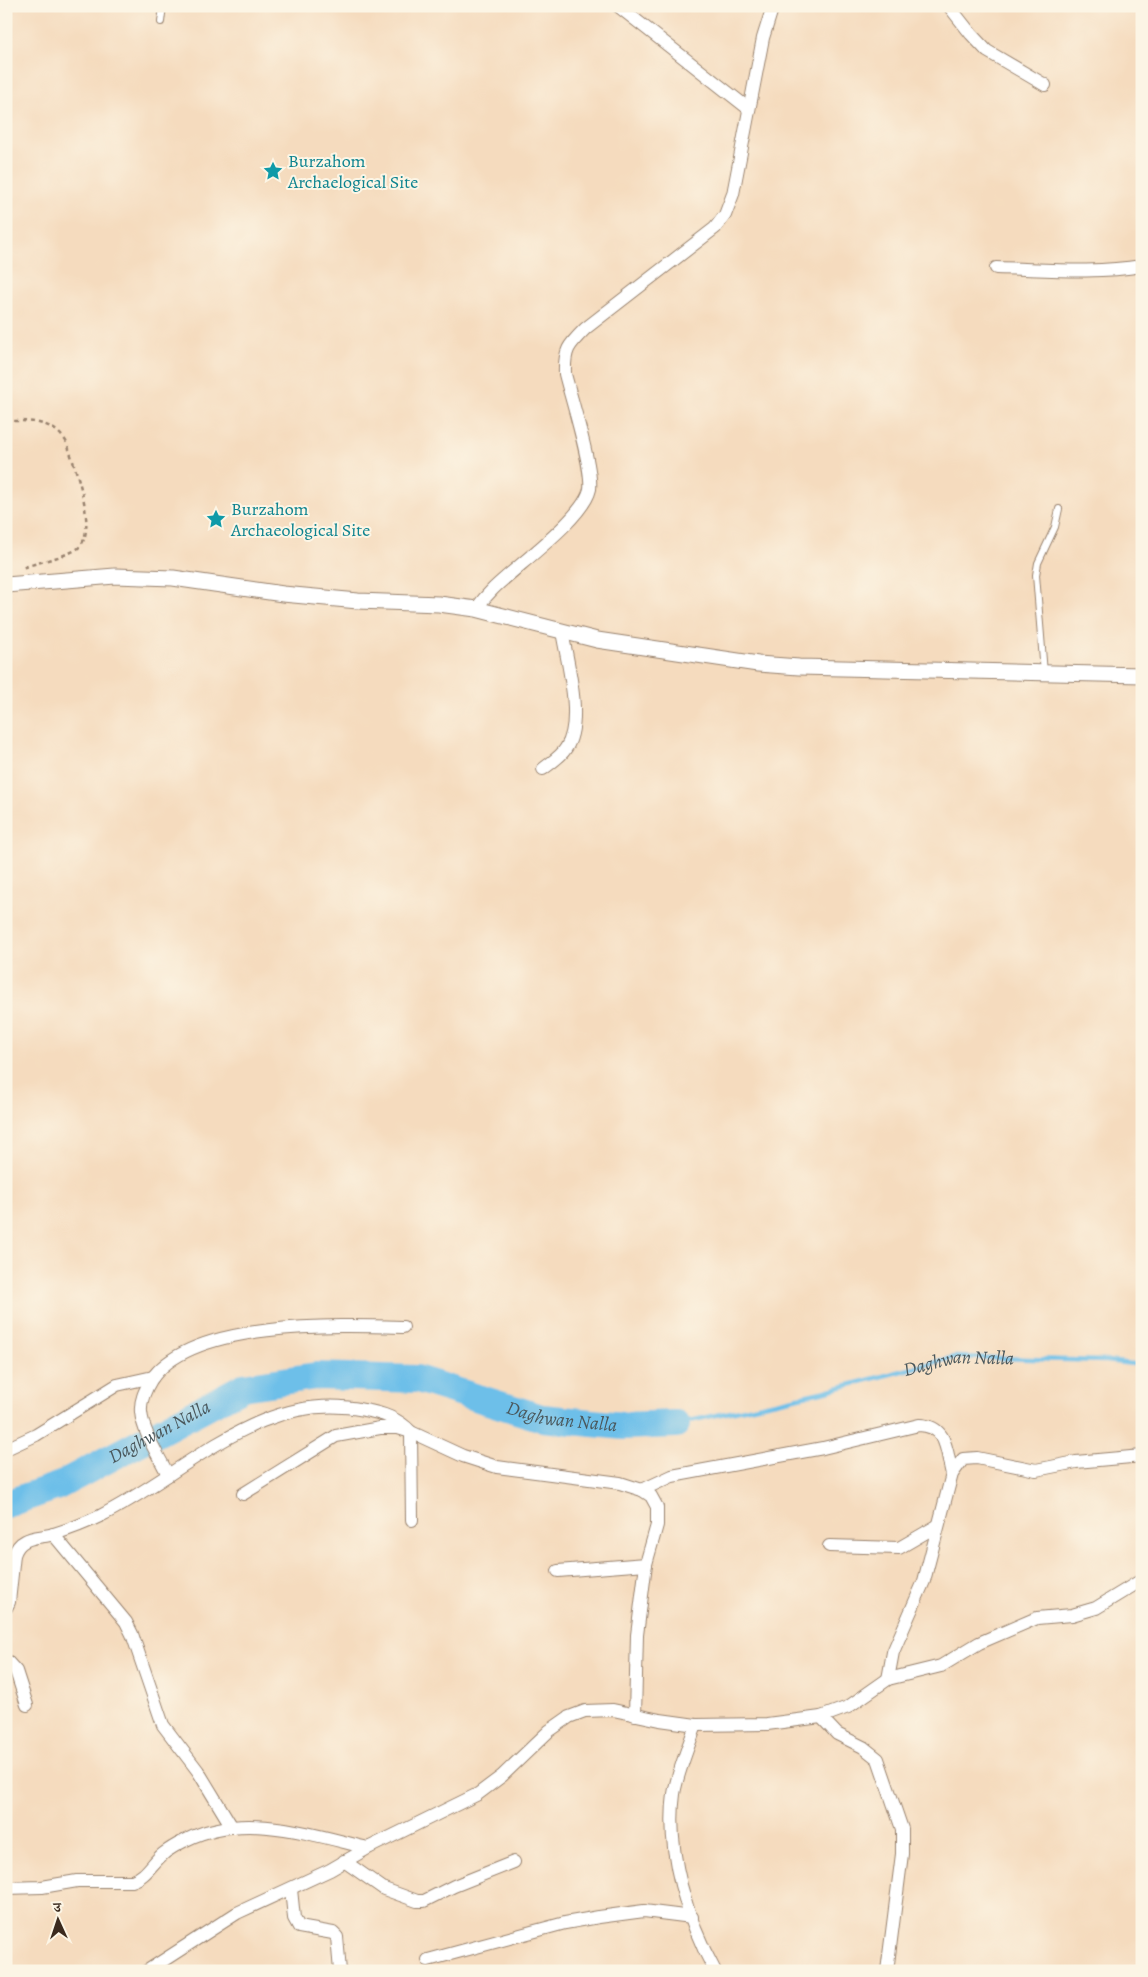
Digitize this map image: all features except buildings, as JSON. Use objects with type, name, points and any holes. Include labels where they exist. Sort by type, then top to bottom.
[{"type":"street","points":[[618,6],[749,109]]},
{"type":"street","points":[[476,609],[493,589],[568,521],[587,498],[590,487],[588,467],[565,374],[565,359],[569,345],[586,328],[715,228],[725,214],[733,194],[763,38],[774,6]]},
{"type":"street","points":[[949,6],[987,51],[1045,85]]},
{"type":"street","points":[[996,268],[1082,270],[1122,269],[1142,266]]},
{"type":"street","points":[[6,585],[106,577],[173,578],[283,594],[358,601],[439,604],[476,609],[597,640],[774,665],[1044,674],[1142,675]]},
{"type":"street","points":[[543,769],[567,748],[572,731],[574,708],[562,631]]},
{"type":"street","points":[[168,1475],[144,1422],[142,1402],[145,1390],[161,1367],[181,1355],[206,1344],[244,1334],[275,1329],[342,1325],[403,1328]]},
{"type":"street","points":[[6,1449],[36,1435],[118,1385],[153,1377]]},
{"type":"street","points":[[6,1608],[17,1548],[26,1540],[53,1534],[101,1515],[257,1422],[277,1413],[311,1406],[342,1405],[381,1413],[404,1424],[411,1432],[412,1520]]},
{"type":"street","points":[[642,1490],[672,1476],[823,1448],[919,1424],[935,1427],[942,1433],[952,1474]]},
{"type":"street","points":[[243,1494],[336,1436],[380,1428],[398,1428],[411,1432],[463,1456],[497,1467],[620,1484],[642,1490],[651,1496],[657,1508],[657,1525],[646,1564],[636,1635],[635,1715]]},
{"type":"street","points":[[888,1679],[893,1652],[924,1580],[952,1474],[963,1459],[970,1457],[1036,1470],[1076,1462],[1142,1456]]},
{"type":"street","points":[[829,1546],[899,1548],[937,1526]]},
{"type":"street","points":[[53,1534],[126,1622],[132,1634],[163,1725],[198,1771],[232,1827]]},
{"type":"street","points":[[558,1572],[646,1564]]},
{"type":"street","points":[[147,1971],[237,1913],[291,1889],[368,1848],[478,1794],[502,1776],[549,1731],[569,1717],[585,1711],[601,1710],[696,1725],[766,1724],[821,1717],[848,1707],[888,1679],[940,1666],[979,1643],[1037,1618],[1072,1615],[1096,1608],[1142,1580]]},
{"type":"street","points":[[6,1660],[16,1671],[27,1705]]},
{"type":"street","points":[[821,1717],[837,1734],[862,1747],[878,1759],[902,1829],[902,1854],[887,1971]]},
{"type":"street","points":[[696,1725],[674,1792],[672,1811],[675,1854],[692,1917],[715,1971]]},
{"type":"street","points":[[6,1888],[42,1887],[77,1881],[132,1881],[138,1879],[164,1853],[185,1840],[216,1829],[232,1827],[274,1827],[297,1830],[368,1848]]},
{"type":"street","points":[[344,1862],[384,1889],[418,1901],[424,1901],[454,1886],[514,1862]]},
{"type":"street","points":[[291,1889],[294,1918],[299,1927],[333,1933],[337,1937],[340,1971]]},
{"type":"street","points":[[428,1960],[565,1923],[599,1917],[644,1911],[692,1917]]},
{"type":"lane","points":[[161,22],[163,6]]},
{"type":"lane","points":[[1044,674],[1036,575],[1038,563],[1055,527],[1059,509]]},
{"type":"path","points":[[6,421],[28,421],[50,426],[60,432],[67,442],[88,526],[83,542],[76,550],[15,570]]},
{"type":"waterway","name":"Daghwan Nalla","points":[[676,1424],[826,1391],[955,1357],[1106,1361],[1142,1365]]},
{"type":"waterway","name":"Daghwan Nalla","points":[[6,1504],[58,1486],[243,1387],[316,1376],[417,1379],[542,1418],[623,1426],[676,1424]]},
{"type":"place","name":"Burzahom Archaelogical Site","points":[[273,171]]},
{"type":"place","name":"Burzahom Archaeological Site","points":[[216,519]]}]
